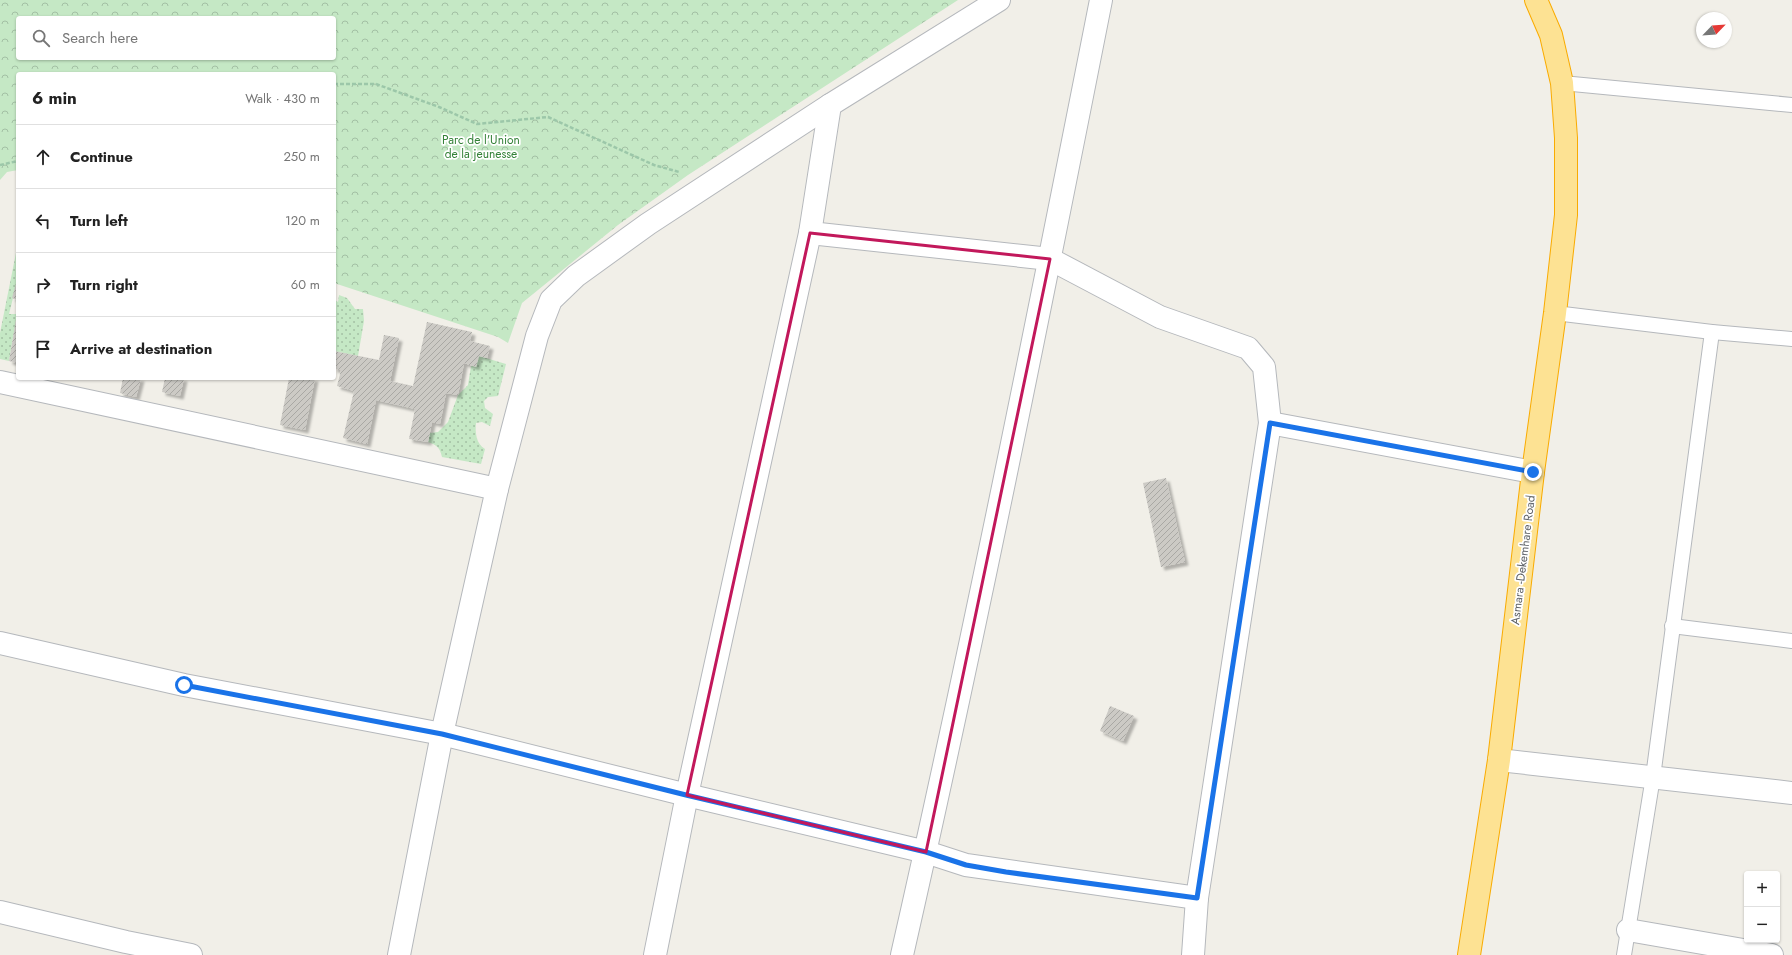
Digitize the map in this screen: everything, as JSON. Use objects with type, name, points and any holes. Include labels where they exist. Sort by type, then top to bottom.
[{"type":"highway","name":"Asmara -Dekemhare Road","points":[[1469,955],[1499,760],[1533,472],[1555,314],[1566,216],[1566,138],[1562,82],[1550,35],[1536,0]]},
{"type":"street","points":[[399,955],[442,734],[497,489],[537,336],[551,300],[582,272],[648,224],[830,105],[999,0]]},
{"type":"street","points":[[902,955],[926,852],[1050,259],[1101,0]]},
{"type":"street","points":[[655,955],[686,795],[810,234],[830,105]]},
{"type":"street","points":[[810,234],[1050,259],[1160,317],[1248,348],[1264,367],[1270,423],[1197,898],[1193,955]]},
{"type":"street","points":[[0,382],[497,489]]},
{"type":"street","points":[[1270,423],[1533,472]]},
{"type":"street","points":[[0,644],[184,685],[442,734],[686,795],[926,852],[966,865],[1006,872],[1197,898]]},
{"type":"street","points":[[1499,760],[1792,793]]},
{"type":"street","points":[[0,912],[125,949],[191,955]]},
{"type":"street","points":[[1628,930],[1758,954]]},
{"type":"lane","points":[[1562,82],[1792,105]]},
{"type":"lane","points":[[1555,314],[1712,332],[1792,339]]},
{"type":"lane","points":[[1624,955],[1653,777],[1712,332]]},
{"type":"lane","points":[[1672,626],[1792,641]]},
{"type":"path","points":[[336,84],[376,84],[439,107],[477,124],[548,118],[654,165],[712,182]]},
{"type":"path","points":[[0,165],[16,161]]},
{"type":"highlighted area","points":[[810,233],[1050,259],[926,852],[687,795]]},
{"type":"green space","name":"Parc de l'Union de la jeunesse","points":[[0,0],[958,0],[688,175],[618,225],[522,303],[508,343],[498,337],[336,284],[336,72],[16,72],[16,170],[7,172],[0,180]]},
{"type":"green space","points":[[16,253],[16,286],[9,314],[16,314],[16,320],[9,361],[0,359],[0,333]]},
{"type":"green space","points":[[339,295],[347,298],[355,309],[363,309],[364,321],[358,356],[336,351],[336,300],[338,302]]},
{"type":"green space","points":[[479,356],[506,364],[498,396],[488,397],[484,401],[485,408],[493,414],[490,426],[482,422],[476,423],[476,434],[478,441],[485,449],[481,464],[442,457],[438,447],[428,442],[430,433],[438,432],[448,422],[458,395],[468,385],[471,366],[476,366]]},
{"type":"building","points":[[16,283],[16,299],[12,298]]},
{"type":"building","points":[[16,320],[16,363],[9,361]]},
{"type":"building","points":[[427,322],[472,332],[470,341],[490,346],[487,358],[479,356],[476,367],[464,363],[458,395],[446,393],[440,424],[432,422],[428,442],[409,439],[415,409],[376,400],[367,444],[343,438],[354,391],[337,386],[341,370],[336,369],[336,351],[379,360],[384,335],[399,338],[390,381],[413,386]]},
{"type":"building","points":[[123,380],[140,380],[136,397],[120,393]]},
{"type":"building","points":[[165,380],[184,380],[180,396],[162,392]]},
{"type":"building","points":[[289,380],[315,380],[305,430],[280,425]]},
{"type":"building","points":[[1166,478],[1185,562],[1161,567],[1143,483]]},
{"type":"building","points":[[1110,706],[1134,716],[1123,741],[1100,731]]},
{"type":"route","points":[[184,685],[442,734],[686,795],[926,852],[966,865],[1006,872],[1197,898],[1270,423],[1533,472]]}]
